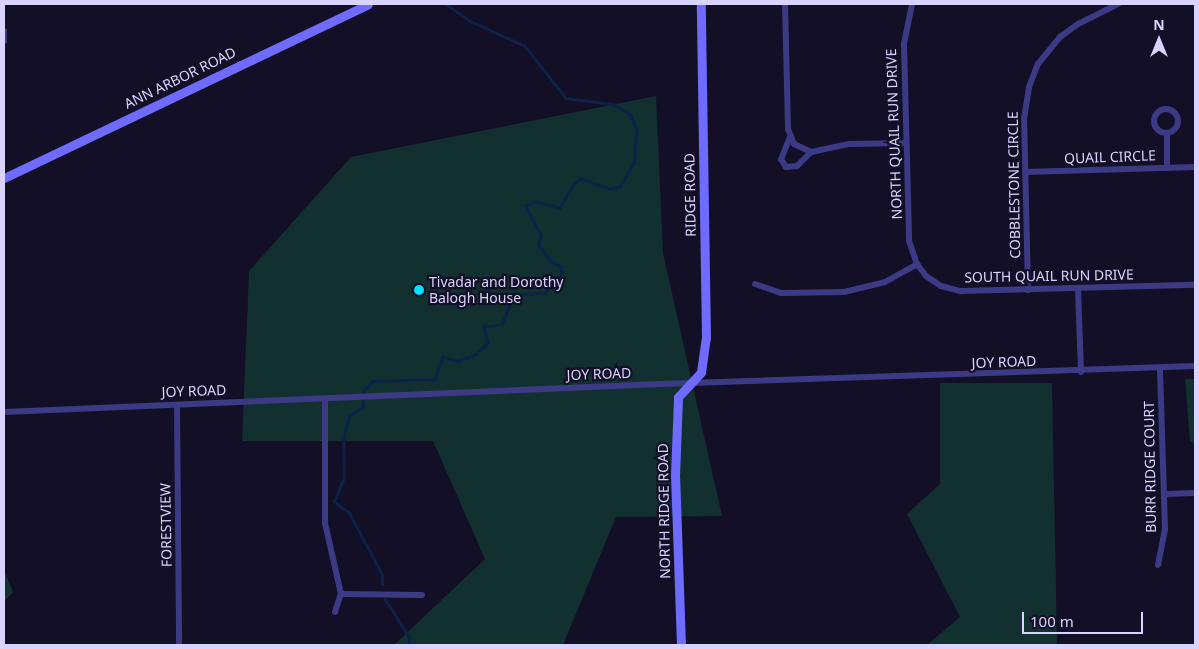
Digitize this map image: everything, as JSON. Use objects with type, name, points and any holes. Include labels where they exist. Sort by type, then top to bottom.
[{"type":"street","name":"ANN ARBOR ROAD","points":[[4,178],[368,4]]},
{"type":"street","name":"RIDGE ROAD","points":[[693,383],[701,372],[706,338],[701,4]]},
{"type":"street","points":[[785,4],[790,137],[782,159],[786,167],[797,166],[811,152]]},
{"type":"street","name":"NORTH QUAIL RUN DRIVE","points":[[912,4],[904,44],[910,241],[916,264]]},
{"type":"street","name":"COBBLESTONE CIRCLE","points":[[1028,290],[1025,109],[1038,64],[1051,46],[1070,29],[1118,4]]},
{"type":"street","points":[[4,31],[4,41]]},
{"type":"street","points":[[1167,133],[1167,168]]},
{"type":"street","points":[[790,137],[800,149],[811,152],[849,144],[906,143]]},
{"type":"street","name":"QUAIL CIRCLE","points":[[1026,172],[1195,167]]},
{"type":"street","points":[[755,284],[781,293],[860,290],[885,282],[916,264]]},
{"type":"street","name":"SOUTH QUAIL RUN DRIVE","points":[[916,264],[931,281],[951,290],[1078,289],[1195,285]]},
{"type":"street","points":[[1078,289],[1081,372]]},
{"type":"street","name":"JOY ROAD","points":[[4,412],[693,383],[1081,372],[1195,366]]},
{"type":"street","name":"BURR RIDGE COURT","points":[[1158,565],[1164,548],[1165,494],[1160,368]]},
{"type":"street","name":"NORTH RIDGE ROAD","points":[[681,645],[675,476],[678,398],[693,383]]},
{"type":"street","points":[[325,399],[325,523],[341,594],[335,612]]},
{"type":"street","name":"FORESTVIEW","points":[[176,404],[179,645]]},
{"type":"street","points":[[1165,494],[1195,493]]},
{"type":"street","points":[[341,594],[422,595]]},
{"type":"green space","points":[[656,96],[663,253],[722,516],[616,517],[563,645],[394,645],[485,559],[433,441],[242,441],[249,271],[351,157]]},
{"type":"green space","points":[[1185,379],[1195,379],[1195,443],[1190,442]]},
{"type":"green space","points":[[940,383],[1052,383],[1057,645],[927,645],[960,617],[907,514],[940,484]]},
{"type":"green space","points":[[4,570],[13,592],[4,602]]},
{"type":"waterway","points":[[446,4],[470,21],[525,46],[566,98],[613,104],[630,114],[637,130],[634,163],[620,187],[609,189],[581,179],[575,183],[560,208],[536,202],[526,206],[541,235],[539,245],[552,262],[561,266],[562,273],[545,293],[514,295],[502,324]]},
{"type":"waterway","points":[[382,585],[382,575],[349,513],[334,502],[344,477],[343,438],[349,416],[363,407],[364,390],[373,381],[435,379],[442,357],[459,361],[476,354],[488,343],[483,327],[497,325]]},
{"type":"waterway","points":[[385,599],[409,636],[410,645]]},
{"type":"place","name":"Tivadar and Dorothy Balogh House","points":[[419,290]]}]
